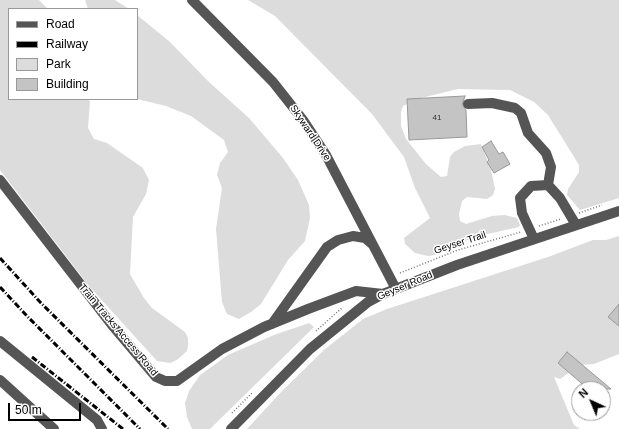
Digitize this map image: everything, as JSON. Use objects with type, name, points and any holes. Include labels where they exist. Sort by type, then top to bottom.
[{"type":"street","name":"Skyward Drive","points":[[192,0],[273,82],[303,120],[326,155],[396,289]]},
{"type":"street","points":[[468,104],[492,104],[515,108],[521,113],[528,133],[546,153],[551,168],[548,185]]},
{"type":"street","name":"Train Tracks Access Road","points":[[0,180],[112,326],[156,377],[165,381],[177,381],[222,349],[272,324],[356,291],[383,294]]},
{"type":"street","points":[[548,185],[560,198],[576,225]]},
{"type":"street","points":[[534,239],[522,213],[520,198],[530,186],[548,185]]},
{"type":"street","name":"Geyser Road","points":[[231,429],[310,349],[356,310],[383,294],[457,265],[619,211]]},
{"type":"street","points":[[272,324],[328,248],[338,240],[353,236],[365,238],[373,245]]},
{"type":"street","points":[[0,341],[97,420],[102,429]]},
{"type":"street","points":[[0,380],[54,429]]},
{"type":"path","points":[[578,213],[605,204]]},
{"type":"path","points":[[540,226],[566,217]]},
{"type":"path","name":"Geyser Trail","points":[[400,273],[458,250],[524,231]]},
{"type":"green space","points":[[0,0],[39,0],[47,8],[8,8],[8,100],[88,100],[90,101],[88,128],[94,139],[107,143],[143,168],[149,180],[146,194],[133,217],[130,274],[144,298],[152,308],[185,332],[188,338],[187,351],[177,360],[170,363],[157,361],[89,286],[0,170]]},
{"type":"green space","points":[[85,0],[115,0],[127,8],[88,8]]},
{"type":"green space","points":[[248,0],[619,0],[619,198],[580,210],[567,195],[568,189],[579,172],[579,165],[548,115],[534,102],[510,90],[458,89],[417,99],[403,106],[401,112],[401,126],[406,139],[426,164],[441,177],[447,176],[450,157],[454,152],[465,146],[481,144],[491,170],[495,189],[493,195],[487,199],[467,197],[462,201],[459,214],[460,221],[466,224],[492,216],[505,215],[517,218],[520,225],[519,227],[474,237],[435,255],[428,256],[415,253],[405,244],[404,238],[430,218],[415,188],[404,157],[372,114],[275,16]]},
{"type":"green space","points":[[138,16],[170,42],[209,82],[249,118],[283,158],[298,180],[309,205],[310,218],[305,241],[288,260],[261,304],[239,319],[227,314],[222,302],[216,229],[222,188],[217,175],[220,163],[228,152],[224,140],[191,116],[166,106],[138,99]]},
{"type":"green space","points":[[619,236],[619,354],[594,364],[580,365],[560,379],[554,377],[571,421],[580,429],[247,429],[282,391],[324,350],[363,319],[387,309],[548,257],[593,240],[606,240]]},
{"type":"green space","points":[[309,323],[314,327],[210,429],[192,429],[187,417],[185,403],[189,391],[200,375],[228,355],[274,335]]},
{"type":"building","points":[[465,96],[462,105],[466,110],[467,137],[409,140],[407,99]]},
{"type":"building","points":[[491,141],[499,154],[503,152],[510,164],[494,173],[487,162],[489,160],[482,147]]},
{"type":"building","points":[[619,304],[619,326],[608,317]]},
{"type":"building","points":[[567,352],[601,381],[579,381],[558,363]]},
{"type":"railway","points":[[0,258],[41,303],[168,429]]},
{"type":"railway","points":[[0,287],[140,429]]},
{"type":"railway","points":[[32,357],[123,429]]}]
